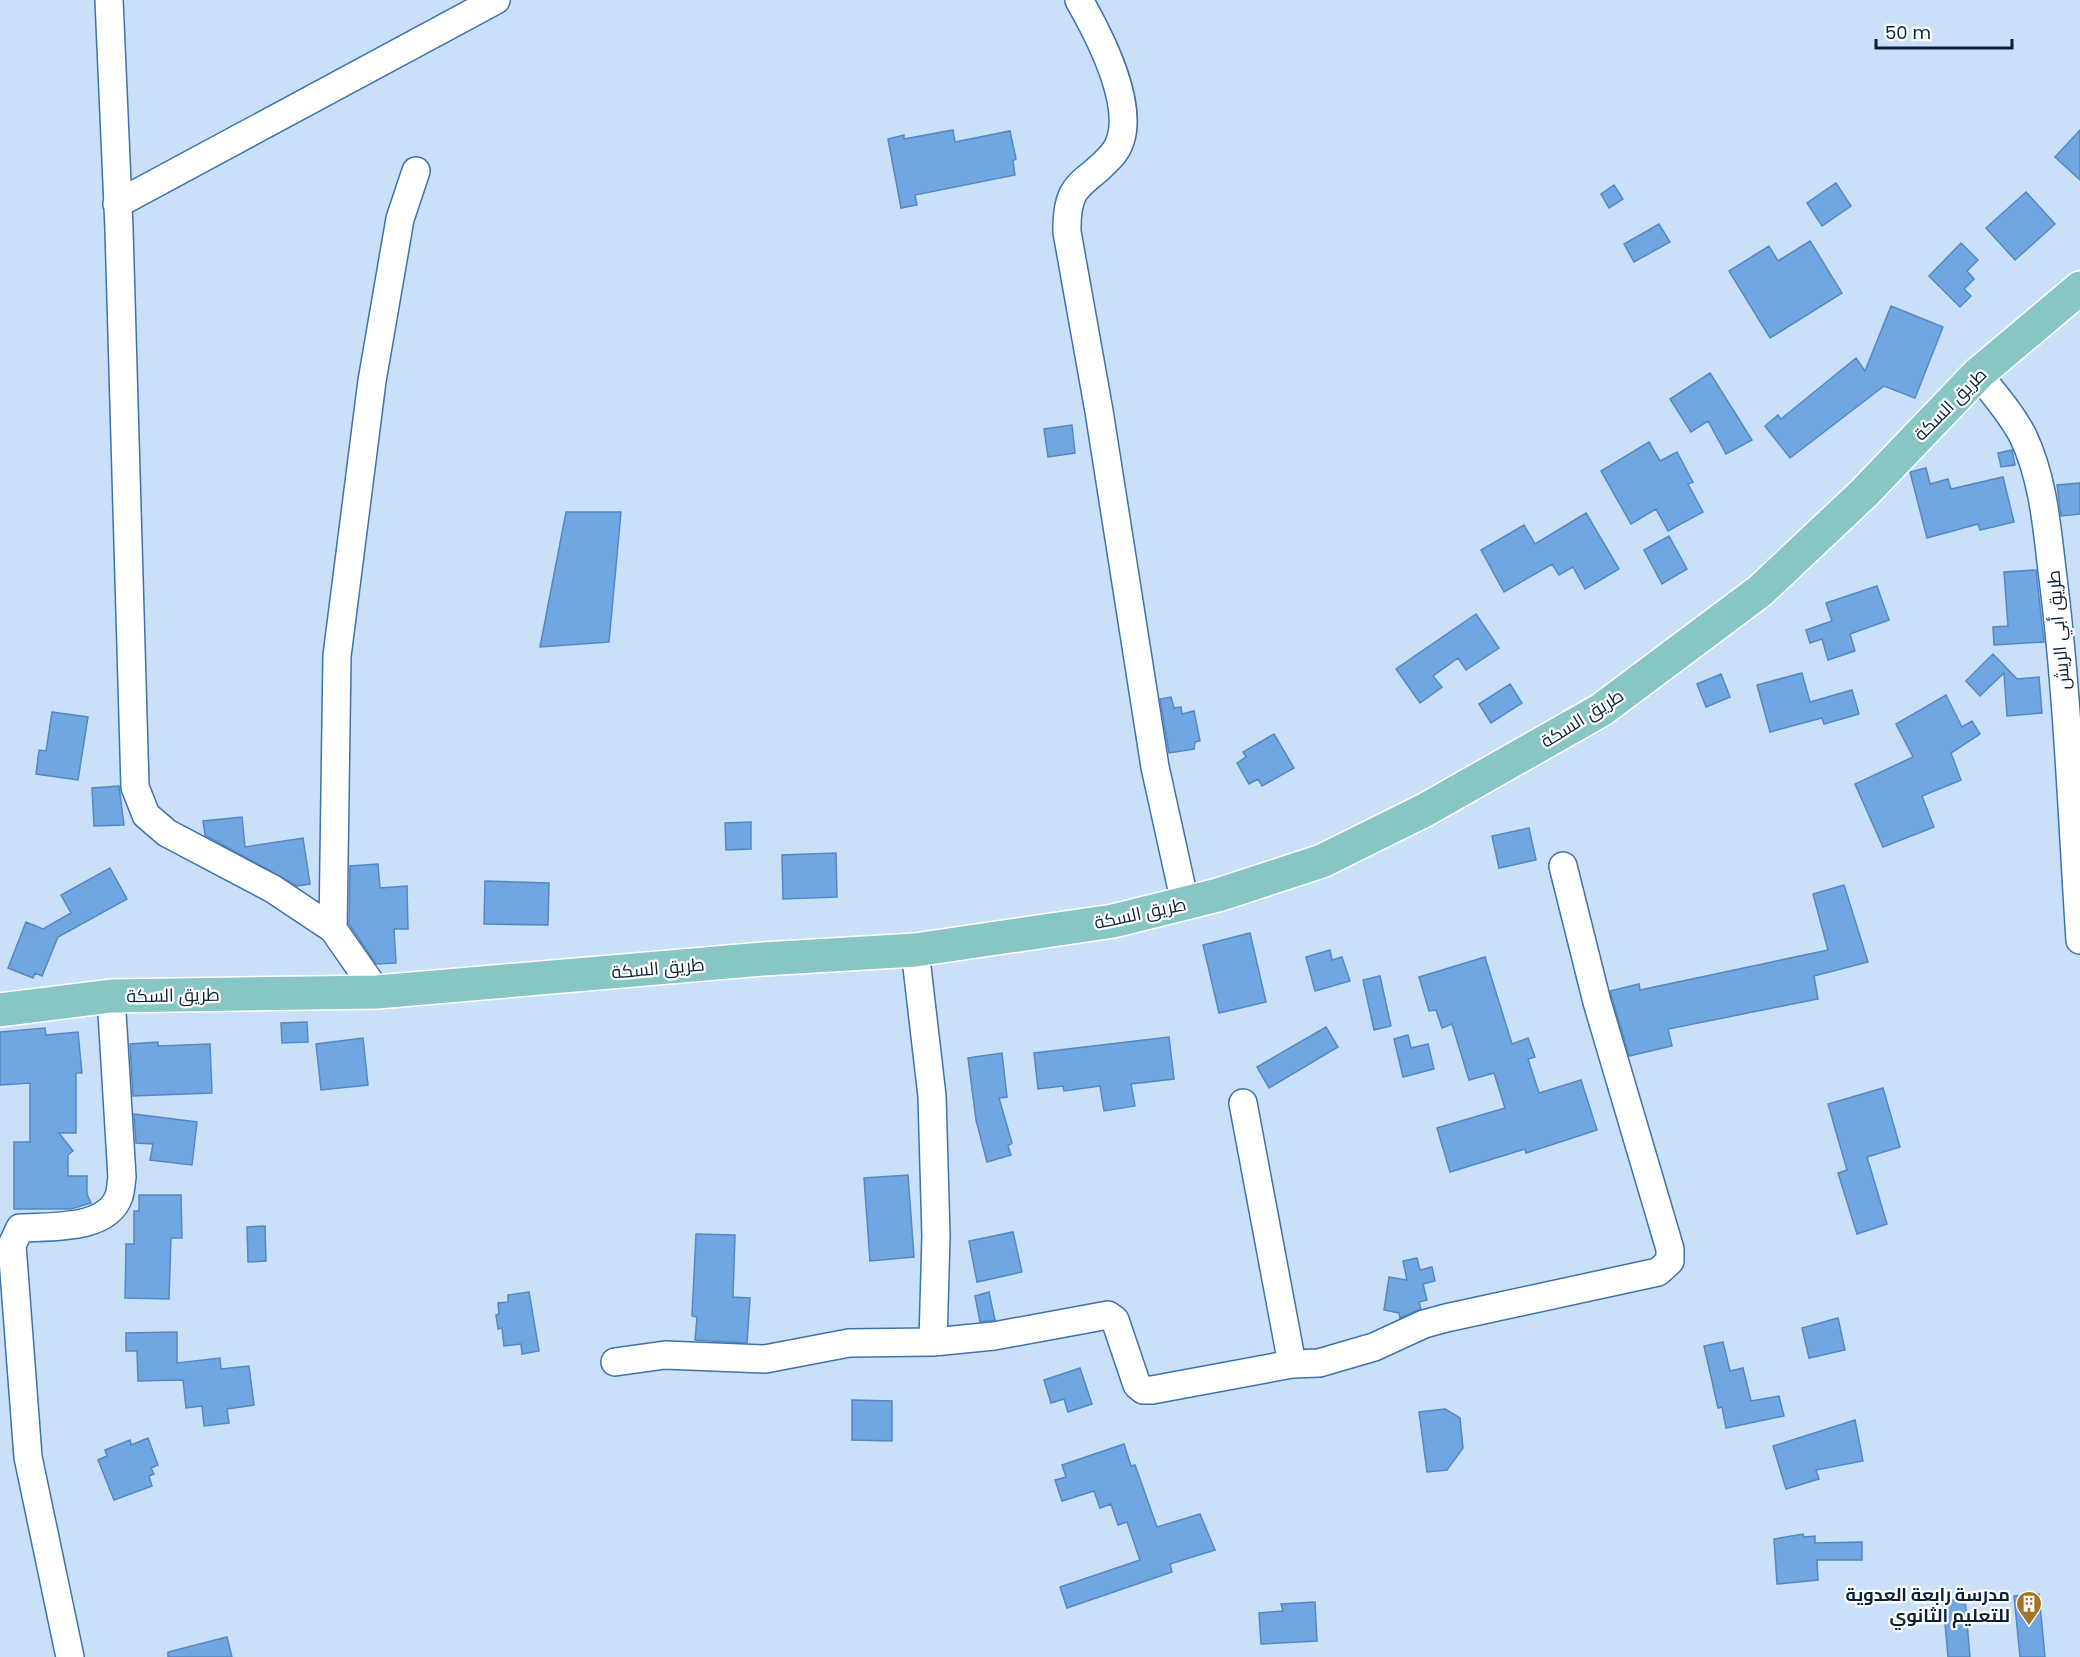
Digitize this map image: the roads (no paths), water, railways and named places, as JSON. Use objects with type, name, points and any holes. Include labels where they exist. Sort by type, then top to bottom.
[{"type":"main road","name":"طريق السكة","points":[[0,1010],[111,996],[377,992],[763,959],[915,950],[1113,921],[1185,903],[1322,861],[1425,810],[1601,710],[1760,591],[1864,493],[1978,374],[2080,288]]},
{"type":"street","points":[[109,0],[135,787],[146,815],[167,833],[273,890],[333,929],[377,992]]},
{"type":"street","points":[[117,204],[496,0]]},
{"type":"street","points":[[1079,0],[1110,65],[1120,102],[1123,126],[1122,136],[1112,155],[1075,190],[1067,211],[1067,232],[1099,411],[1155,767],[1185,903]]},
{"type":"street","points":[[333,929],[337,656],[372,381],[400,219],[416,171]]},
{"type":"street","name":"طريق أبي الريش","points":[[1978,374],[2011,416],[2033,464],[2070,632],[2080,940]]},
{"type":"street","points":[[615,1362],[665,1355],[765,1359],[849,1343],[933,1342],[994,1336],[1108,1315],[1115,1320],[1137,1385],[1143,1390],[1264,1371],[1292,1364],[1319,1362],[1374,1347],[1424,1324],[1446,1318],[1658,1272],[1670,1261],[1670,1249],[1594,992],[1563,866]]},
{"type":"street","points":[[915,950],[932,1096],[936,1236],[933,1342]]},
{"type":"street","points":[[70,1657],[28,1457],[12,1245],[20,1228],[87,1222],[111,1209],[119,1196],[122,1177],[111,996]]},
{"type":"street","points":[[1243,1103],[1292,1364]]},
{"type":"place","name":"مدرسة رابعة العدوية للتعليم الثانوي","points":[[2029,1627]]}]
